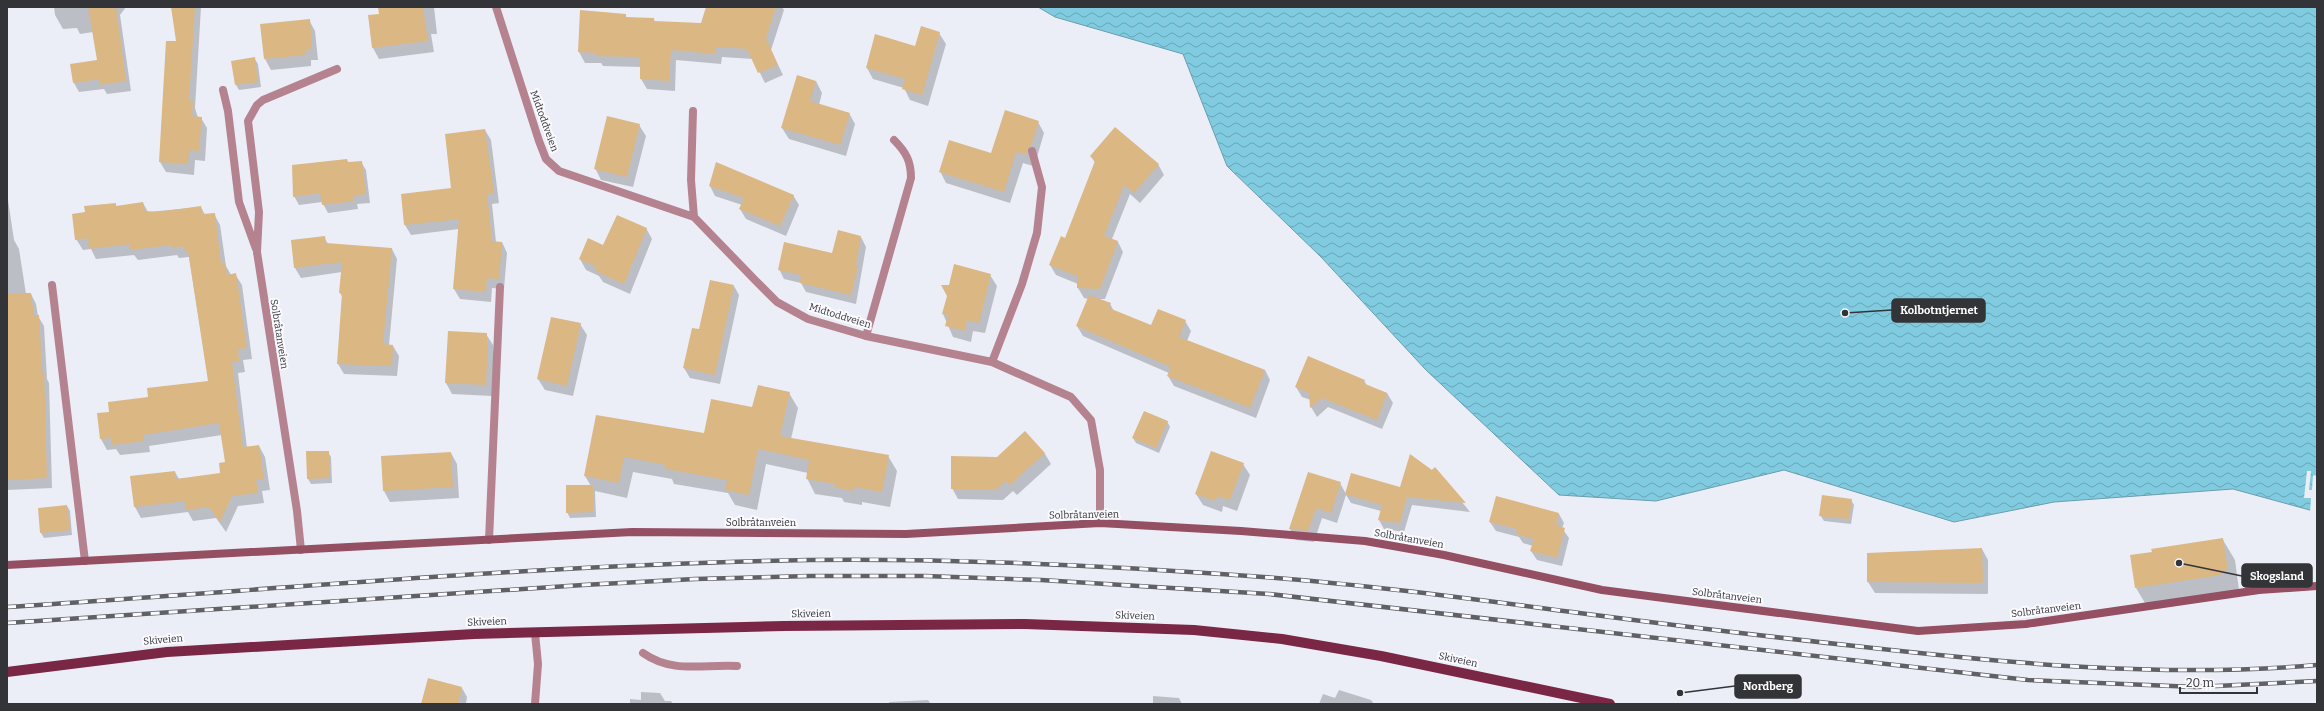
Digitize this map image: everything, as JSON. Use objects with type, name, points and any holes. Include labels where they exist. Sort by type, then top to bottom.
[{"type":"main road","name":"Skiveien","points":[[7,672],[167,652],[319,642],[536,632],[1025,624],[1194,630],[1252,635],[1328,646],[1605,704]]},
{"type":"street","name":"Midtoddveien","points":[[496,7],[539,141],[546,158],[559,171],[694,217],[777,302],[808,319],[866,336],[992,362],[1071,397],[1091,420],[1100,470],[1100,523]]},
{"type":"street","name":"Solbråtanveien","points":[[301,550],[297,511],[257,252],[259,212],[248,121],[257,105],[263,100],[337,69]]},
{"type":"street","points":[[223,90],[228,111],[239,202],[257,252]]},
{"type":"street","points":[[693,111],[691,180],[694,217]]},
{"type":"street","points":[[866,336],[911,178],[911,166],[908,156],[894,140]]},
{"type":"street","points":[[992,362],[1022,284],[1037,233],[1042,187],[1032,151]]},
{"type":"street","points":[[52,286],[85,561]]},
{"type":"street","points":[[489,540],[500,287]]},
{"type":"street","name":"Solbråtanveien","points":[[7,565],[632,532],[906,534],[1100,523],[1241,531],[1365,541],[1444,555],[1602,590],[1918,631],[2026,624],[2259,590],[2317,586]]},
{"type":"street","points":[[535,704],[538,664],[536,632]]},
{"type":"street","points":[[643,653],[656,661],[671,666],[737,666]]},
{"type":"water","points":[[1038,7],[2317,7],[2317,512],[2233,489],[2054,502],[1954,522],[1784,470],[1656,501],[1559,495],[1426,370],[1321,257],[1227,166],[1183,54],[1055,17]]},
{"type":"pier","points":[[2307,471],[2311,471],[2309,490],[2312,490],[2313,475],[2317,476],[2317,514],[2310,512],[2311,498],[2304,498]]},
{"type":"building","points":[[88,7],[116,7],[126,81],[100,85],[100,79],[73,83],[70,64],[97,60]]},
{"type":"building","points":[[171,7],[195,7],[189,101],[193,101],[192,116],[202,117],[199,151],[189,150],[188,164],[159,162],[166,41],[176,41]]},
{"type":"building","points":[[378,7],[423,7],[428,41],[372,48],[368,15],[379,14]]},
{"type":"building","points":[[706,7],[776,7],[766,38],[778,65],[758,73],[747,49],[716,47],[716,54],[671,50],[669,81],[640,79],[640,57],[596,56],[596,53],[578,52],[580,10],[626,14],[626,17],[654,18],[654,21],[701,23]]},
{"type":"building","points":[[310,19],[312,49],[305,49],[306,55],[264,59],[260,24]]},
{"type":"building","points":[[921,26],[940,32],[922,95],[902,89],[905,79],[866,68],[875,34],[915,46]]},
{"type":"building","points":[[255,57],[258,82],[235,85],[231,61]]},
{"type":"building","points":[[797,75],[816,81],[810,101],[850,113],[840,145],[781,128]]},
{"type":"building","points":[[1005,110],[1039,121],[1031,146],[1027,149],[1028,155],[1016,152],[1004,192],[939,172],[949,140],[991,153]]},
{"type":"building","points":[[607,116],[640,124],[627,177],[594,169]]},
{"type":"building","points":[[1115,127],[1159,164],[1134,193],[1124,185],[1104,236],[1118,241],[1100,289],[1077,288],[1077,276],[1049,265],[1061,236],[1065,238],[1095,161],[1090,156]]},
{"type":"building","points":[[485,129],[494,193],[487,194],[492,241],[502,242],[499,279],[487,278],[486,292],[453,289],[459,219],[404,225],[401,194],[451,188],[445,134]]},
{"type":"building","points":[[347,159],[348,162],[362,161],[366,194],[353,196],[354,201],[322,205],[320,193],[293,197],[292,165]]},
{"type":"building","points":[[716,162],[794,195],[780,226],[739,209],[744,198],[709,186]]},
{"type":"building","points":[[143,202],[145,211],[158,212],[201,206],[202,214],[215,213],[221,264],[225,263],[227,275],[236,273],[247,348],[238,349],[239,361],[232,362],[243,447],[259,445],[264,480],[256,480],[258,493],[232,496],[220,522],[209,507],[186,510],[185,501],[134,507],[130,476],[175,471],[176,479],[220,473],[219,463],[225,462],[219,423],[143,435],[144,441],[112,445],[111,438],[100,439],[97,413],[109,412],[108,402],[148,397],[147,388],[208,381],[188,251],[185,252],[184,246],[172,248],[171,245],[130,250],[130,244],[89,249],[88,238],[75,240],[72,214],[85,212],[84,206],[116,203],[116,206]]},
{"type":"building","points":[[617,215],[647,228],[624,284],[595,271],[597,267],[579,259],[588,238],[603,245]]},
{"type":"building","points":[[838,230],[861,236],[856,265],[858,266],[851,295],[800,283],[801,275],[778,270],[784,242],[832,253]]},
{"type":"building","points":[[325,236],[326,243],[392,248],[383,344],[393,345],[392,366],[337,364],[342,293],[339,293],[342,262],[294,268],[291,240]]},
{"type":"building","points":[[954,264],[991,274],[979,323],[967,320],[965,331],[945,326],[948,315],[942,314],[947,296],[941,285],[949,285]]},
{"type":"building","points":[[710,280],[734,285],[715,375],[683,368],[692,328],[699,329]]},
{"type":"building","points":[[7,293],[31,293],[34,315],[39,315],[42,372],[44,372],[47,478],[7,480]]},
{"type":"building","points":[[1089,295],[1111,303],[1109,308],[1151,325],[1158,309],[1186,320],[1179,337],[1265,370],[1250,408],[1167,376],[1171,367],[1076,326]]},
{"type":"building","points":[[551,317],[581,323],[567,386],[537,379]]},
{"type":"building","points":[[448,331],[487,333],[488,344],[486,385],[445,383]]},
{"type":"building","points":[[1308,356],[1365,380],[1363,383],[1387,393],[1377,420],[1322,398],[1310,408],[1309,393],[1295,387]]},
{"type":"building","points":[[758,385],[790,392],[780,436],[889,455],[882,492],[854,487],[853,491],[834,487],[835,484],[806,479],[809,460],[758,449],[749,495],[725,490],[727,480],[665,469],[666,465],[624,457],[619,483],[584,476],[596,415],[704,433],[711,399],[752,407]]},
{"type":"building","points":[[1144,411],[1168,421],[1156,448],[1132,438]]},
{"type":"building","points":[[1025,431],[1045,453],[1010,485],[1006,481],[997,489],[951,489],[951,456],[997,457]]},
{"type":"building","points":[[306,451],[329,451],[330,478],[307,479]]},
{"type":"building","points":[[1211,451],[1244,463],[1230,500],[1217,496],[1216,501],[1195,494]]},
{"type":"building","points":[[451,452],[453,487],[383,491],[381,456]]},
{"type":"building","points":[[1410,454],[1432,470],[1435,467],[1466,503],[1407,497],[1400,523],[1378,520],[1382,505],[1345,494],[1351,473],[1400,487]]},
{"type":"building","points":[[1308,472],[1341,482],[1331,513],[1316,508],[1308,531],[1289,529]]},
{"type":"building","points":[[566,485],[593,485],[593,512],[566,513]]},
{"type":"building","points":[[1822,495],[1852,499],[1849,519],[1819,516]]},
{"type":"building","points":[[1496,496],[1559,513],[1556,525],[1565,528],[1557,558],[1530,551],[1534,539],[1516,534],[1517,529],[1489,522]]},
{"type":"building","points":[[67,505],[70,530],[40,533],[38,508]]},
{"type":"building","points":[[2223,538],[2228,570],[2220,571],[2221,575],[2135,588],[2130,555],[2152,552],[2151,549]]},
{"type":"building","points":[[1982,548],[1983,582],[1980,583],[1867,582],[1867,553]]},
{"type":"building","points":[[428,678],[462,687],[458,704],[421,704]]},
{"type":"railway","points":[[7,607],[508,572],[709,562],[922,560],[1150,569],[1344,584],[1656,623],[1921,653],[2034,664],[2147,670],[2260,669],[2317,665]]},
{"type":"railway","points":[[7,623],[695,579],[810,576],[925,576],[1041,580],[1269,594],[2028,680],[2196,687],[2317,681]]},
{"type":"place","name":"Kolbotntjernet","points":[[1845,313]]},
{"type":"place","name":"Skogsland","points":[[2179,563]]},
{"type":"place","name":"Nordberg","points":[[1680,693]]}]
